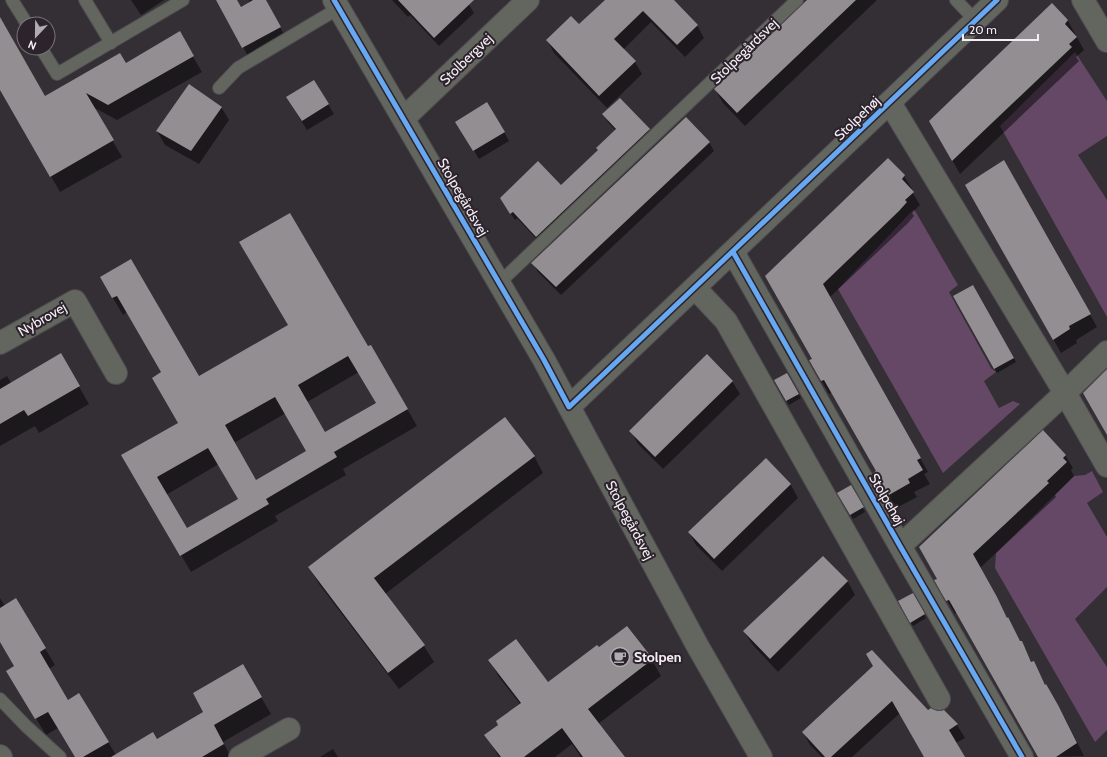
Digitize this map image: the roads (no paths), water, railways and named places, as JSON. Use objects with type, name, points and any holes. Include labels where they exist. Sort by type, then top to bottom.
[{"type":"street","name":"Stolbergvej","points":[[404,118],[528,0]]},
{"type":"street","name":"Stolpehøj","points":[[568,407],[997,0]]},
{"type":"street","points":[[1083,0],[1107,41]]},
{"type":"street","name":"Stolpegårdsvej","points":[[336,4],[404,118],[544,360],[697,645],[761,757]]},
{"type":"street","name":"Stolpehøj","points":[[890,102],[1065,393],[1107,466]]},
{"type":"street","name":"Stolpehøj","points":[[733,252],[1022,757]]},
{"type":"street","points":[[695,288],[726,321],[939,699]]},
{"type":"street","name":"Nybrovej","points":[[0,343],[75,301],[116,373]]},
{"type":"street","name":"Stolpehøj","points":[[900,546],[1107,352]]},
{"type":"street","points":[[240,757],[289,730]]},
{"type":"lane","points":[[12,0],[22,16]]},
{"type":"lane","points":[[85,0],[111,42]]},
{"type":"lane","points":[[46,56],[57,74],[183,0]]},
{"type":"lane","name":"Stolpegårdsvej","points":[[500,283],[797,0]]},
{"type":"lane","points":[[956,0],[975,20]]},
{"type":"lane","points":[[218,88],[238,68],[336,4]]},
{"type":"lane","points":[[0,699],[26,726],[60,757]]},
{"type":"place","name":"Stolpen","points":[[620,657]]}]
